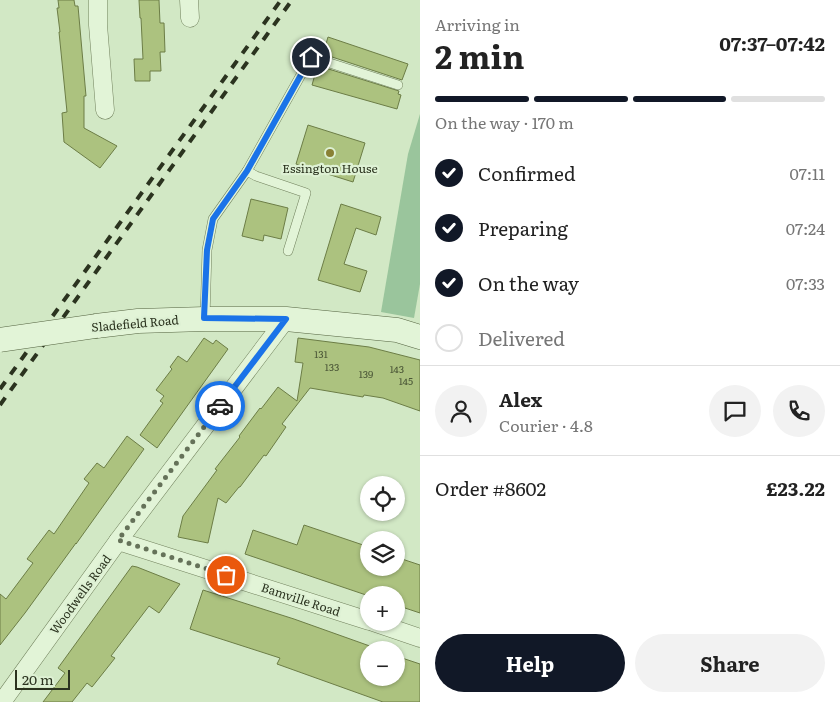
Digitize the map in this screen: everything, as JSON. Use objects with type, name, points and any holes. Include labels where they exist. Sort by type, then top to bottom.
[{"type":"street","points":[[98,0],[98,25],[105,110]]},
{"type":"street","points":[[190,0],[190,18]]},
{"type":"street","name":"Sladefield Road","points":[[0,340],[138,321],[204,318],[286,319],[397,330],[420,337]]},
{"type":"street","name":"Woodwells Road","points":[[2,702],[118,540],[286,319]]},
{"type":"street","name":"Bamville Road","points":[[118,540],[360,618]]},
{"type":"street","points":[[399,631],[420,638]]},
{"type":"lane","points":[[204,318],[207,250],[213,219],[247,171],[311,57],[398,85]]},
{"type":"lane","points":[[247,171],[256,176],[306,193],[288,251]]},
{"type":"green space","points":[[420,114],[420,284],[414,318],[381,312],[408,154]]},
{"type":"building","points":[[58,0],[74,0],[75,6],[78,6],[86,96],[84,96],[84,128],[117,146],[100,168],[64,142],[62,113],[67,112],[57,8],[59,8]]},
{"type":"building","points":[[139,0],[159,0],[160,23],[164,23],[165,52],[160,52],[161,71],[150,71],[150,81],[135,81],[134,59],[143,59]]},
{"type":"building","points":[[328,37],[408,64],[402,80],[323,54]]},
{"type":"building","points":[[319,66],[399,91],[398,94],[401,95],[397,109],[312,85]]},
{"type":"building","name":"Essington House","points":[[308,125],[365,143],[353,182],[296,164]]},
{"type":"building","points":[[251,199],[288,208],[281,239],[264,235],[263,241],[242,236]]},
{"type":"building","points":[[341,204],[381,217],[376,235],[356,228],[344,264],[367,271],[360,292],[318,280]]},
{"type":"building","points":[[204,338],[213,344],[216,340],[228,349],[157,448],[140,435],[163,403],[160,401],[164,396],[156,390],[172,369],[170,367],[178,356],[187,362]]},
{"type":"building","points":[[298,338],[369,347],[420,360],[420,411],[383,398],[364,395],[363,397],[310,388],[282,424],[286,427],[266,456],[264,455],[226,503],[218,498],[208,543],[178,537],[183,516],[239,436],[278,387],[297,401],[303,363],[295,362]]},
{"type":"building","points":[[127,436],[144,449],[0,645],[0,594],[6,599],[33,563],[27,559],[49,530],[54,534],[89,483],[84,479],[97,463],[104,468]]},
{"type":"building","points":[[304,525],[360,544],[360,576],[405,576],[405,560],[420,565],[420,613],[405,608],[405,586],[360,586],[360,593],[245,554],[253,530],[297,545]]},
{"type":"building","points":[[132,566],[180,584],[159,613],[149,606],[111,656],[115,658],[92,687],[87,683],[72,702],[43,702],[65,673],[58,668]]},
{"type":"building","points":[[203,590],[360,643],[360,686],[405,686],[405,659],[420,664],[420,702],[383,702],[277,664],[280,658],[190,629]]},
{"type":"railway","points":[[0,389],[281,0]]},
{"type":"railway","points":[[0,405],[292,0]]},
{"type":"way so far","points":[[220,406],[118,540],[226,575]]},
{"type":"place","name":"Essington House","points":[[330,153]]},
{"type":"route","points":[[220,406],[286,319],[204,318],[207,250],[213,219],[247,171],[311,57]]}]
